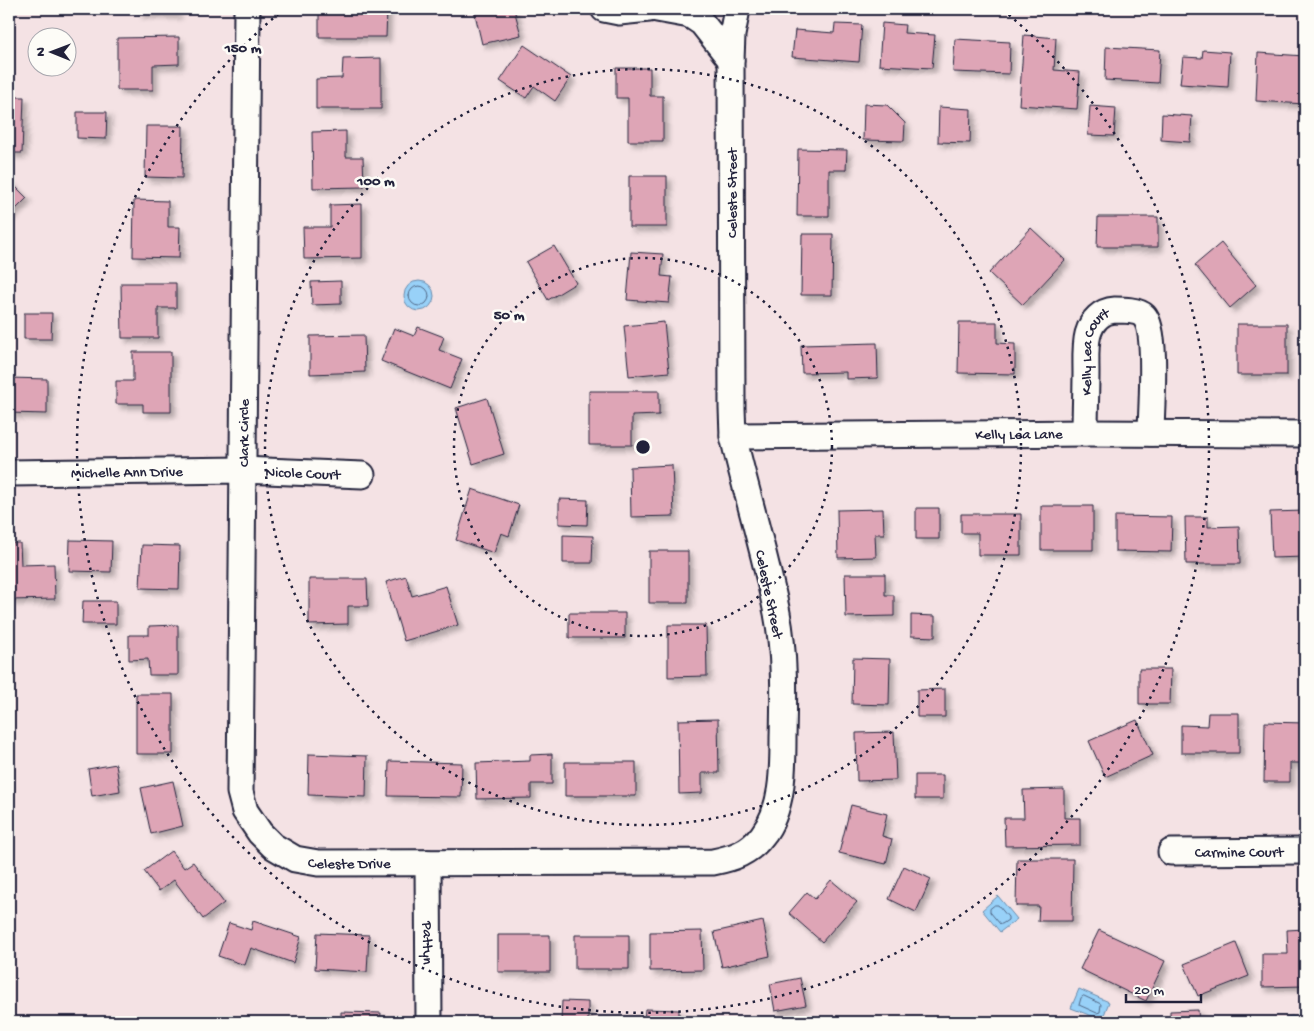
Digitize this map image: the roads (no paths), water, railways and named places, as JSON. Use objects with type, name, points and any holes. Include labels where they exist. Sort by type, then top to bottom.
[{"type":"street","name":"Clark Circle","points":[[247,9],[240,792],[245,811],[273,846]]},
{"type":"street","points":[[604,9],[619,12],[649,9]]},
{"type":"street","points":[[657,9],[690,15],[702,24],[731,60]]},
{"type":"street","name":"Celeste Street","points":[[428,863],[713,862],[733,858],[748,850],[762,836],[773,818],[779,794],[783,755],[782,658],[777,614],[733,436],[731,394],[731,60],[732,34],[737,9]]},
{"type":"street","name":"Kelly Lea Court","points":[[1085,433],[1088,334],[1093,323],[1101,313],[1115,310],[1140,313],[1145,317],[1149,328],[1152,359],[1151,434]]},
{"type":"street","name":"Kelly Lea Lane","points":[[733,436],[1085,433],[1305,434]]},
{"type":"street","name":"Michelle Ann Drive","points":[[9,473],[243,470]]},
{"type":"street","name":"Nicole Court","points":[[243,470],[362,474]]},
{"type":"street","name":"Celeste Drive","points":[[273,846],[295,858],[318,863],[428,863]]},
{"type":"street","name":"Carmine Court","points":[[1171,852],[1305,851]]},
{"type":"street","name":"Pattyn","points":[[428,863],[428,1022]]},
{"type":"water","points":[[419,281],[430,285],[434,296],[430,307],[419,311],[408,307],[404,296],[408,285]]},
{"type":"water","points":[[998,896],[1017,919],[1000,932],[982,910]]},
{"type":"water","points":[[1079,989],[1109,1002],[1102,1020],[1071,1008]]},
{"type":"water","points":[[1292,1016],[1304,1022],[1281,1022],[1287,1017]]}]
